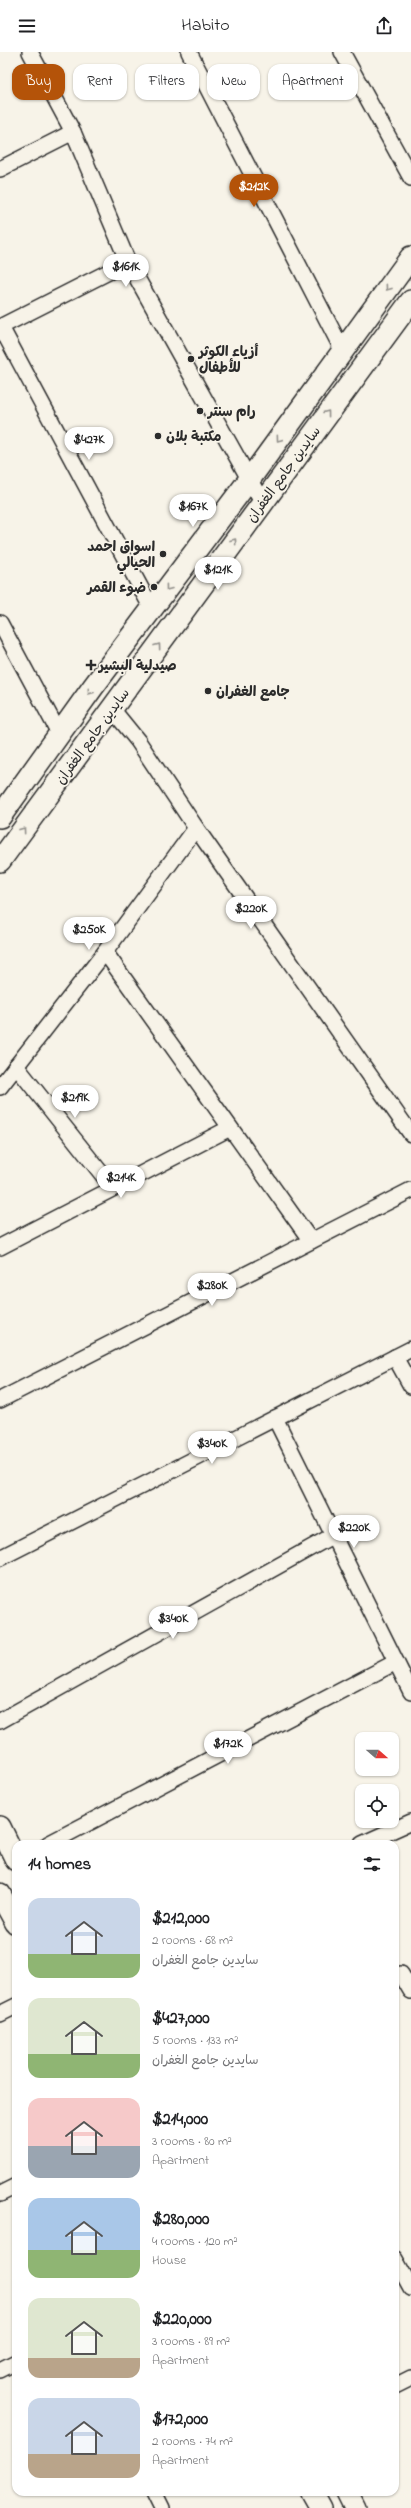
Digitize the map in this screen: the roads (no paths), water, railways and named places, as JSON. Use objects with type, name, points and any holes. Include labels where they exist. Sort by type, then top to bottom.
[{"type":"street","points":[[30,52],[73,132],[128,262],[262,502]]},
{"type":"street","points":[[189,52],[343,351]]},
{"type":"street","points":[[342,52],[411,178]]},
{"type":"street","points":[[0,169],[73,132]]},
{"type":"street","name":"سايدين جامع الغفران","points":[[0,817],[152,609],[249,480],[411,257]]},
{"type":"street","points":[[128,262],[1,327],[152,609]]},
{"type":"street","name":"سايدين جامع الغفران","points":[[0,862],[262,502],[411,301]]},
{"type":"street","points":[[0,623],[60,735]]},
{"type":"street","points":[[112,709],[138,741],[196,828],[411,1134]]},
{"type":"street","points":[[0,1087],[105,952],[196,828]]},
{"type":"street","points":[[105,952],[311,1241]]},
{"type":"street","points":[[16,1066],[113,1188]]},
{"type":"street","points":[[0,1247],[230,1128]]},
{"type":"street","points":[[0,1400],[411,1190]]},
{"type":"street","points":[[0,1558],[411,1348]]},
{"type":"street","points":[[395,1357],[411,1386]]},
{"type":"street","points":[[275,1418],[332,1536],[411,1692]]},
{"type":"street","points":[[0,1721],[332,1536]]},
{"type":"street","points":[[56,1840],[396,1662]]},
{"type":"street","points":[[371,1840],[411,1822]]},
{"type":"street","points":[[0,1827],[12,1852]]},
{"type":"street","points":[[0,1894],[12,1916]]},
{"type":"street","points":[[402,1974],[411,1991]]},
{"type":"street","points":[[0,2014],[12,2008]]},
{"type":"street","points":[[0,2194],[12,2188]]},
{"type":"street","points":[[399,2266],[411,2288]]},
{"type":"street","points":[[0,2370],[12,2364]]},
{"type":"street","points":[[399,2384],[411,2378]]},
{"type":"street","points":[[156,2496],[162,2508]]},
{"type":"street","points":[[314,2496],[321,2508]]},
{"type":"street","points":[[349,2496],[355,2508]]},
{"type":"place","name":"أزياء الكوثر للأطفال","points":[[191,359]]},
{"type":"place","name":"رام سنتر","points":[[200,411]]},
{"type":"place","name":"مكتبة بلان","points":[[158,436]]},
{"type":"place","name":"اسواق احمد الحيالي","points":[[163,554]]},
{"type":"place","name":"ضوء القمر","points":[[154,587]]},
{"type":"place","name":"صيدلية البشير","points":[[91,665]]},
{"type":"place","name":"جامع الغفران","points":[[208,691]]}]
